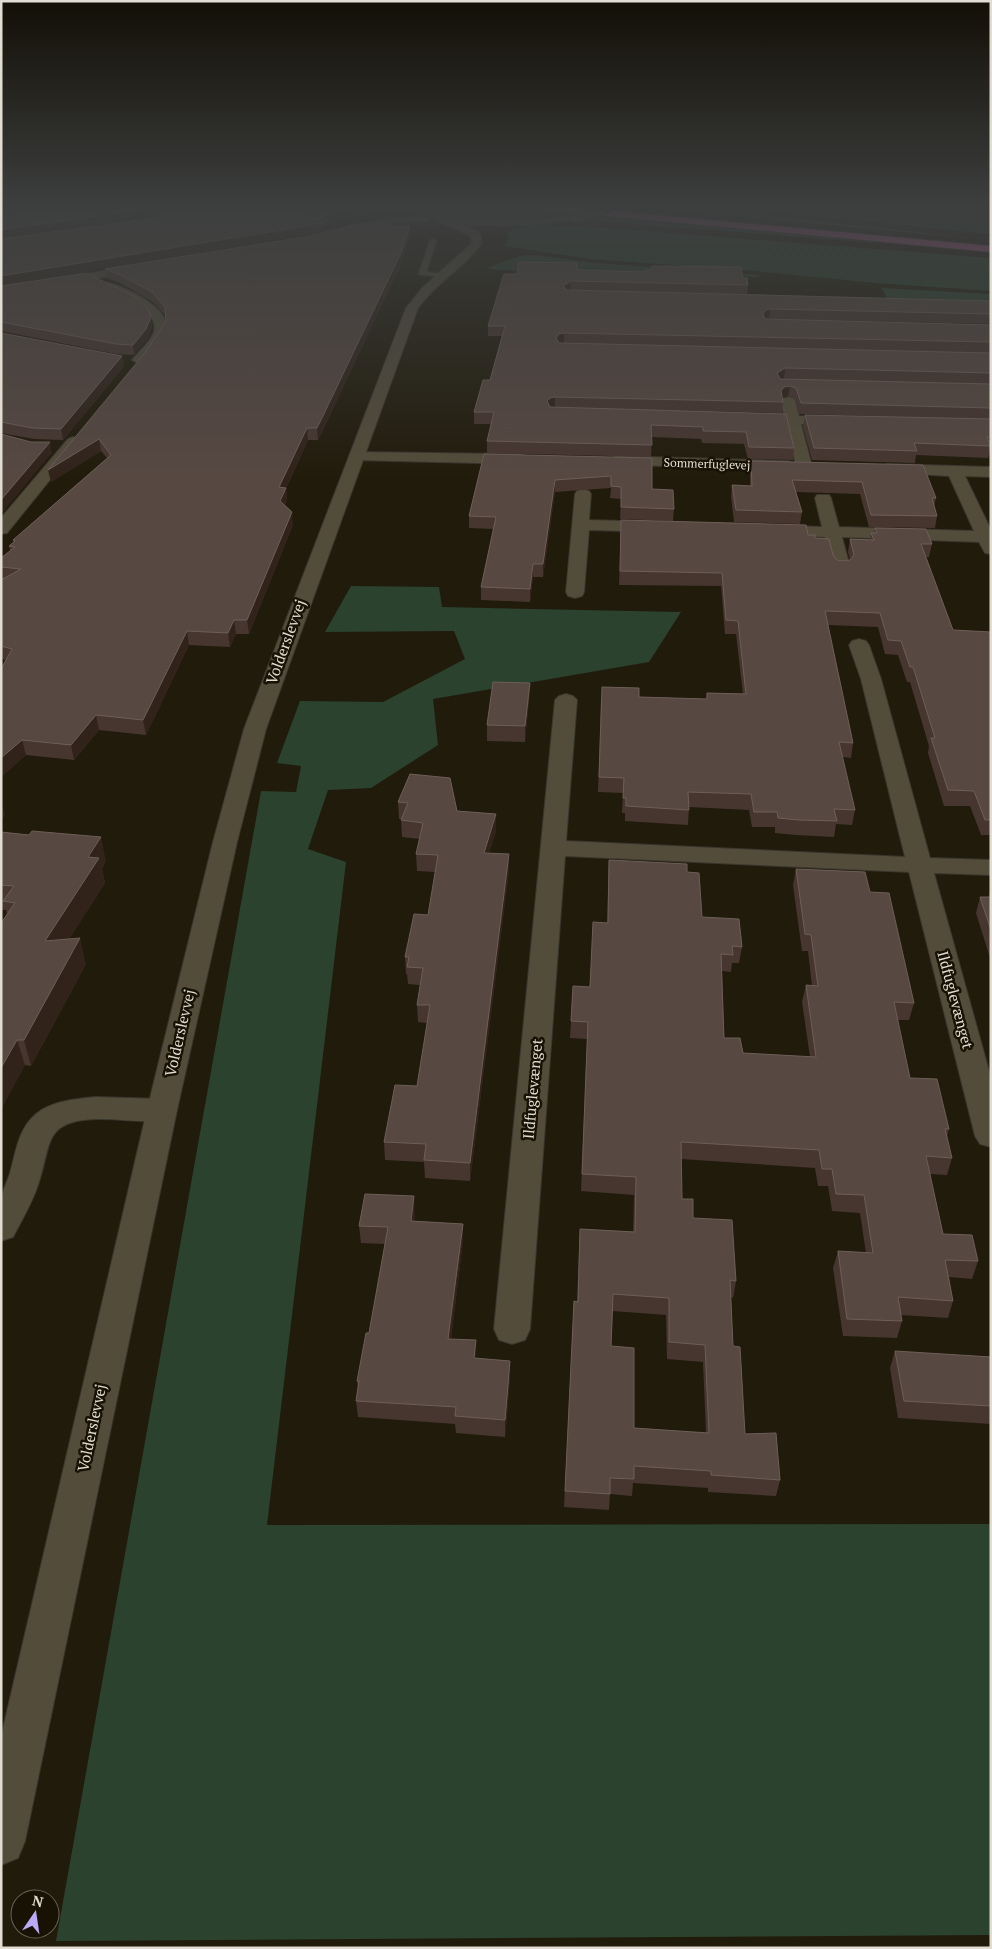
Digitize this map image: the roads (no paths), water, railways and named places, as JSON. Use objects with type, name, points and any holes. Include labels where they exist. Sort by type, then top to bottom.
[{"type":"street","points":[[133,363],[153,343],[161,330],[159,318],[134,298]]},
{"type":"street","name":"Volderslevvej","points":[[1,1841],[162,1110],[224,842],[254,730],[323,541],[358,454],[412,308],[418,298]]},
{"type":"street","points":[[776,351],[789,385],[792,420],[804,466]]},
{"type":"street","points":[[740,419],[852,422]]},
{"type":"street","points":[[1,529],[80,432]]},
{"type":"street","points":[[51,446],[68,447]]},
{"type":"street","points":[[358,454],[532,459]]},
{"type":"street","name":"Sommerfuglevej","points":[[600,461],[823,467]]},
{"type":"street","points":[[870,468],[991,472]]},
{"type":"street","points":[[755,530],[832,532],[988,543],[954,470]]},
{"type":"street","points":[[575,592],[583,494]]},
{"type":"street","points":[[823,498],[841,567]]},
{"type":"street","points":[[969,502],[991,503]]},
{"type":"street","points":[[581,525],[677,528]]},
{"type":"street","name":"Ildfuglevænget","points":[[859,645],[920,864],[991,1136]]},
{"type":"street","name":"Ildfuglevænget","points":[[512,1330],[566,700]]},
{"type":"street","points":[[553,848],[991,868]]},
{"type":"street","points":[[1,1228],[25,1179],[31,1147],[39,1130],[55,1116],[71,1111],[97,1108],[162,1110]]}]
